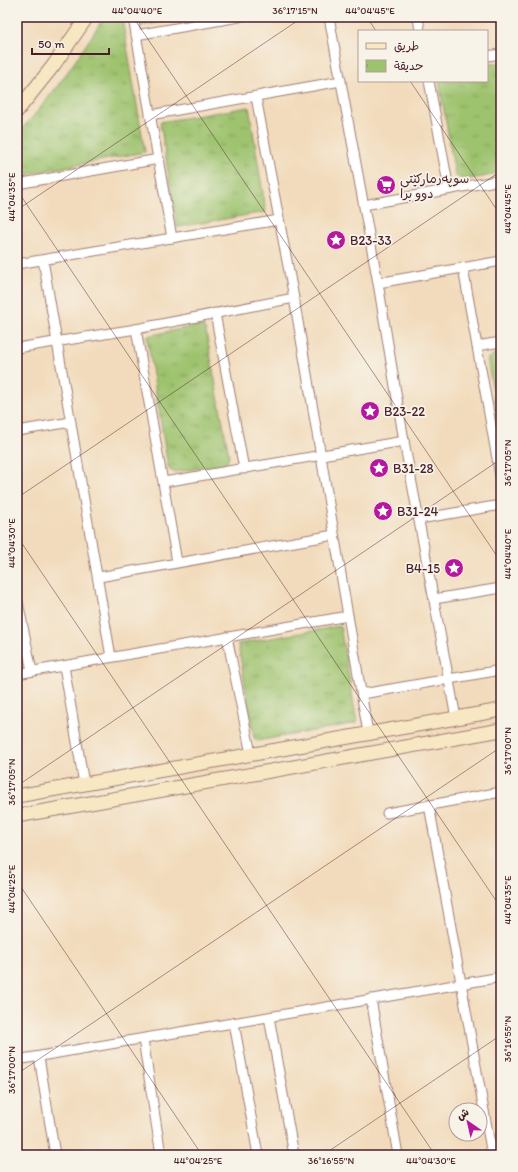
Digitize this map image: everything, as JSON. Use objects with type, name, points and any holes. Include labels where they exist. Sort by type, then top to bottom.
[{"type":"street","points":[[17,111],[54,66],[87,17]]},
{"type":"street","points":[[133,17],[172,238]]},
{"type":"street","points":[[136,35],[202,20],[239,17]]},
{"type":"street","points":[[330,17],[378,283],[404,441],[456,718]]},
{"type":"street","points":[[418,17],[420,30]]},
{"type":"street","points":[[488,56],[501,54]]},
{"type":"street","points":[[150,115],[341,81]]},
{"type":"street","points":[[429,82],[449,189]]},
{"type":"street","points":[[256,96],[294,298],[368,733]]},
{"type":"street","points":[[17,184],[159,159]]},
{"type":"street","points":[[364,205],[501,180]]},
{"type":"street","points":[[17,264],[279,220]]},
{"type":"street","points":[[43,260],[99,577],[111,657]]},
{"type":"street","points":[[378,283],[501,261]]},
{"type":"street","points":[[463,268],[501,481]]},
{"type":"street","points":[[17,348],[136,329],[294,298]]},
{"type":"street","points":[[215,313],[244,469]]},
{"type":"street","points":[[136,329],[177,562]]},
{"type":"street","points":[[477,346],[501,342]]},
{"type":"street","points":[[17,431],[71,422]]},
{"type":"street","points":[[164,482],[404,441]]},
{"type":"street","points":[[419,519],[501,505]]},
{"type":"street","points":[[99,577],[334,535]]},
{"type":"street","points":[[434,599],[501,588]]},
{"type":"street","points":[[17,597],[32,671]]},
{"type":"street","points":[[17,674],[348,616]]},
{"type":"street","points":[[227,637],[251,754]]},
{"type":"street","points":[[64,666],[84,784]]},
{"type":"street","points":[[362,694],[501,670]]},
{"type":"street","points":[[17,796],[501,710]]},
{"type":"street","points":[[17,816],[501,730]]},
{"type":"street","points":[[149,773],[152,793]]},
{"type":"street","points":[[387,813],[501,792]]},
{"type":"street","points":[[429,805],[492,1155]]},
{"type":"street","points":[[17,1060],[501,977]]},
{"type":"street","points":[[371,999],[398,1155]]},
{"type":"street","points":[[269,1017],[294,1155]]},
{"type":"street","points":[[234,1023],[258,1155]]},
{"type":"street","points":[[143,1039],[161,1155]]},
{"type":"street","points":[[40,1056],[55,1155]]},
{"type":"green space","points":[[104,17],[122,17],[145,152],[17,176],[17,134],[53,92]]},
{"type":"green space","points":[[139,17],[186,17],[141,26]]},
{"type":"green space","points":[[501,62],[501,172],[470,179],[459,178],[455,175],[439,82],[488,82],[488,65]]},
{"type":"green space","points":[[249,107],[266,212],[177,227],[160,122]]},
{"type":"green space","points":[[196,326],[203,326],[206,332],[229,456],[227,462],[222,465],[174,472],[168,467],[147,337]]},
{"type":"green space","points":[[501,353],[501,438],[488,358]]},
{"type":"green space","points":[[340,626],[357,723],[257,741],[254,738],[238,644]]},
{"type":"place","name":"سوپەرمارکێتی دوو برا","points":[[386,185]]},
{"type":"place","name":"B23-33","points":[[336,240]]},
{"type":"place","name":"B23-22","points":[[370,411]]},
{"type":"place","name":"B31-28","points":[[379,468]]},
{"type":"place","name":"B31-24","points":[[383,511]]},
{"type":"place","name":"B4-15","points":[[454,568]]}]
